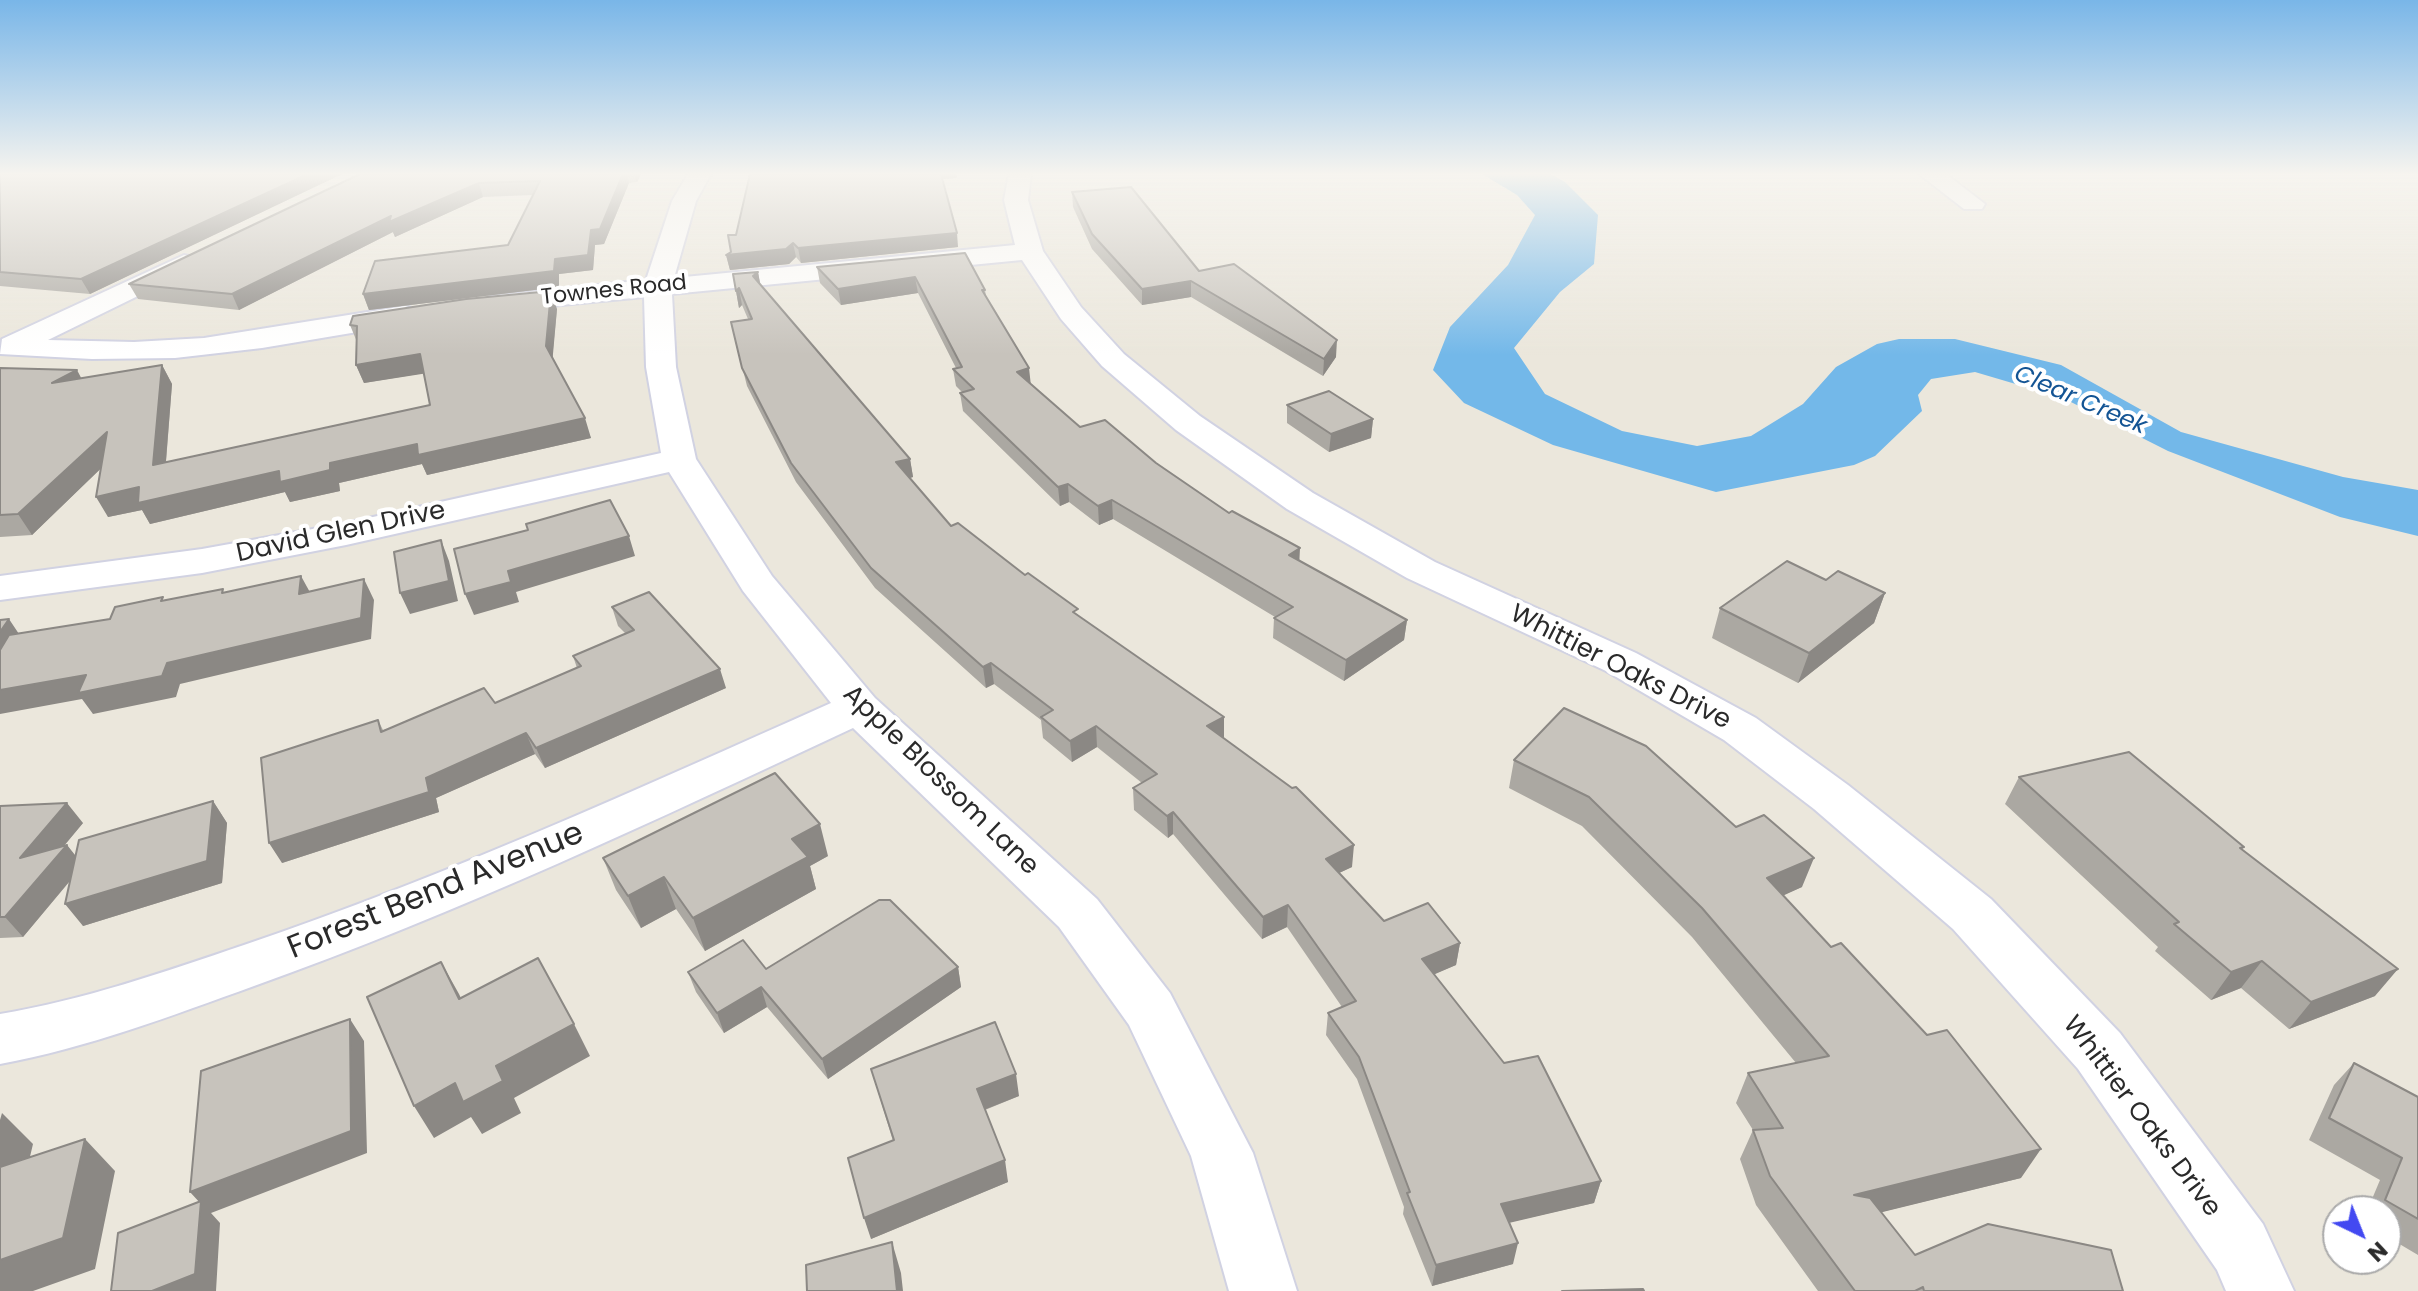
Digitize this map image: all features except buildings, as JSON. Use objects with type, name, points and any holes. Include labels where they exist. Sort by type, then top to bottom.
[{"type":"street","name":"Apple Blossom Lane","points":[[674,234],[658,287],[661,367],[679,459],[757,583],[859,708],[1078,913],[1150,1010],[1222,1153],[1263,1291]]},
{"type":"street","name":"Whittier Oaks Drive","points":[[1025,234],[1030,251],[1071,313],[1113,360],[1188,423],[1300,501],[1421,570],[1621,662],[1740,729],[1831,797],[1972,914],[2099,1051],[2240,1247],[2260,1291]]},
{"type":"street","points":[[4,349],[211,250]]},
{"type":"street","name":"Townes Road","points":[[472,306],[1030,251]]},
{"type":"street","points":[[4,349],[176,349],[425,313]]},
{"type":"street","name":"David Glen Drive","points":[[0,588],[202,561],[332,537],[679,459]]},
{"type":"street","name":"Forest Bend Avenue","points":[[0,1039],[48,1032],[312,945],[562,842],[859,708]]},
{"type":"water","name":"Clear Creek","points":[[1525,234],[1596,234],[1594,264],[1560,292],[1514,348],[1545,394],[1622,431],[1697,446],[1751,436],[1803,404],[1836,367],[1877,344],[1899,339],[1955,339],[2061,365],[2181,432],[2343,477],[2418,490],[2418,536],[2340,517],[2168,451],[2063,398],[1975,372],[1931,379],[1918,395],[1922,411],[1875,456],[1854,465],[1716,492],[1553,445],[1464,403],[1433,370],[1450,327],[1508,265]]}]
